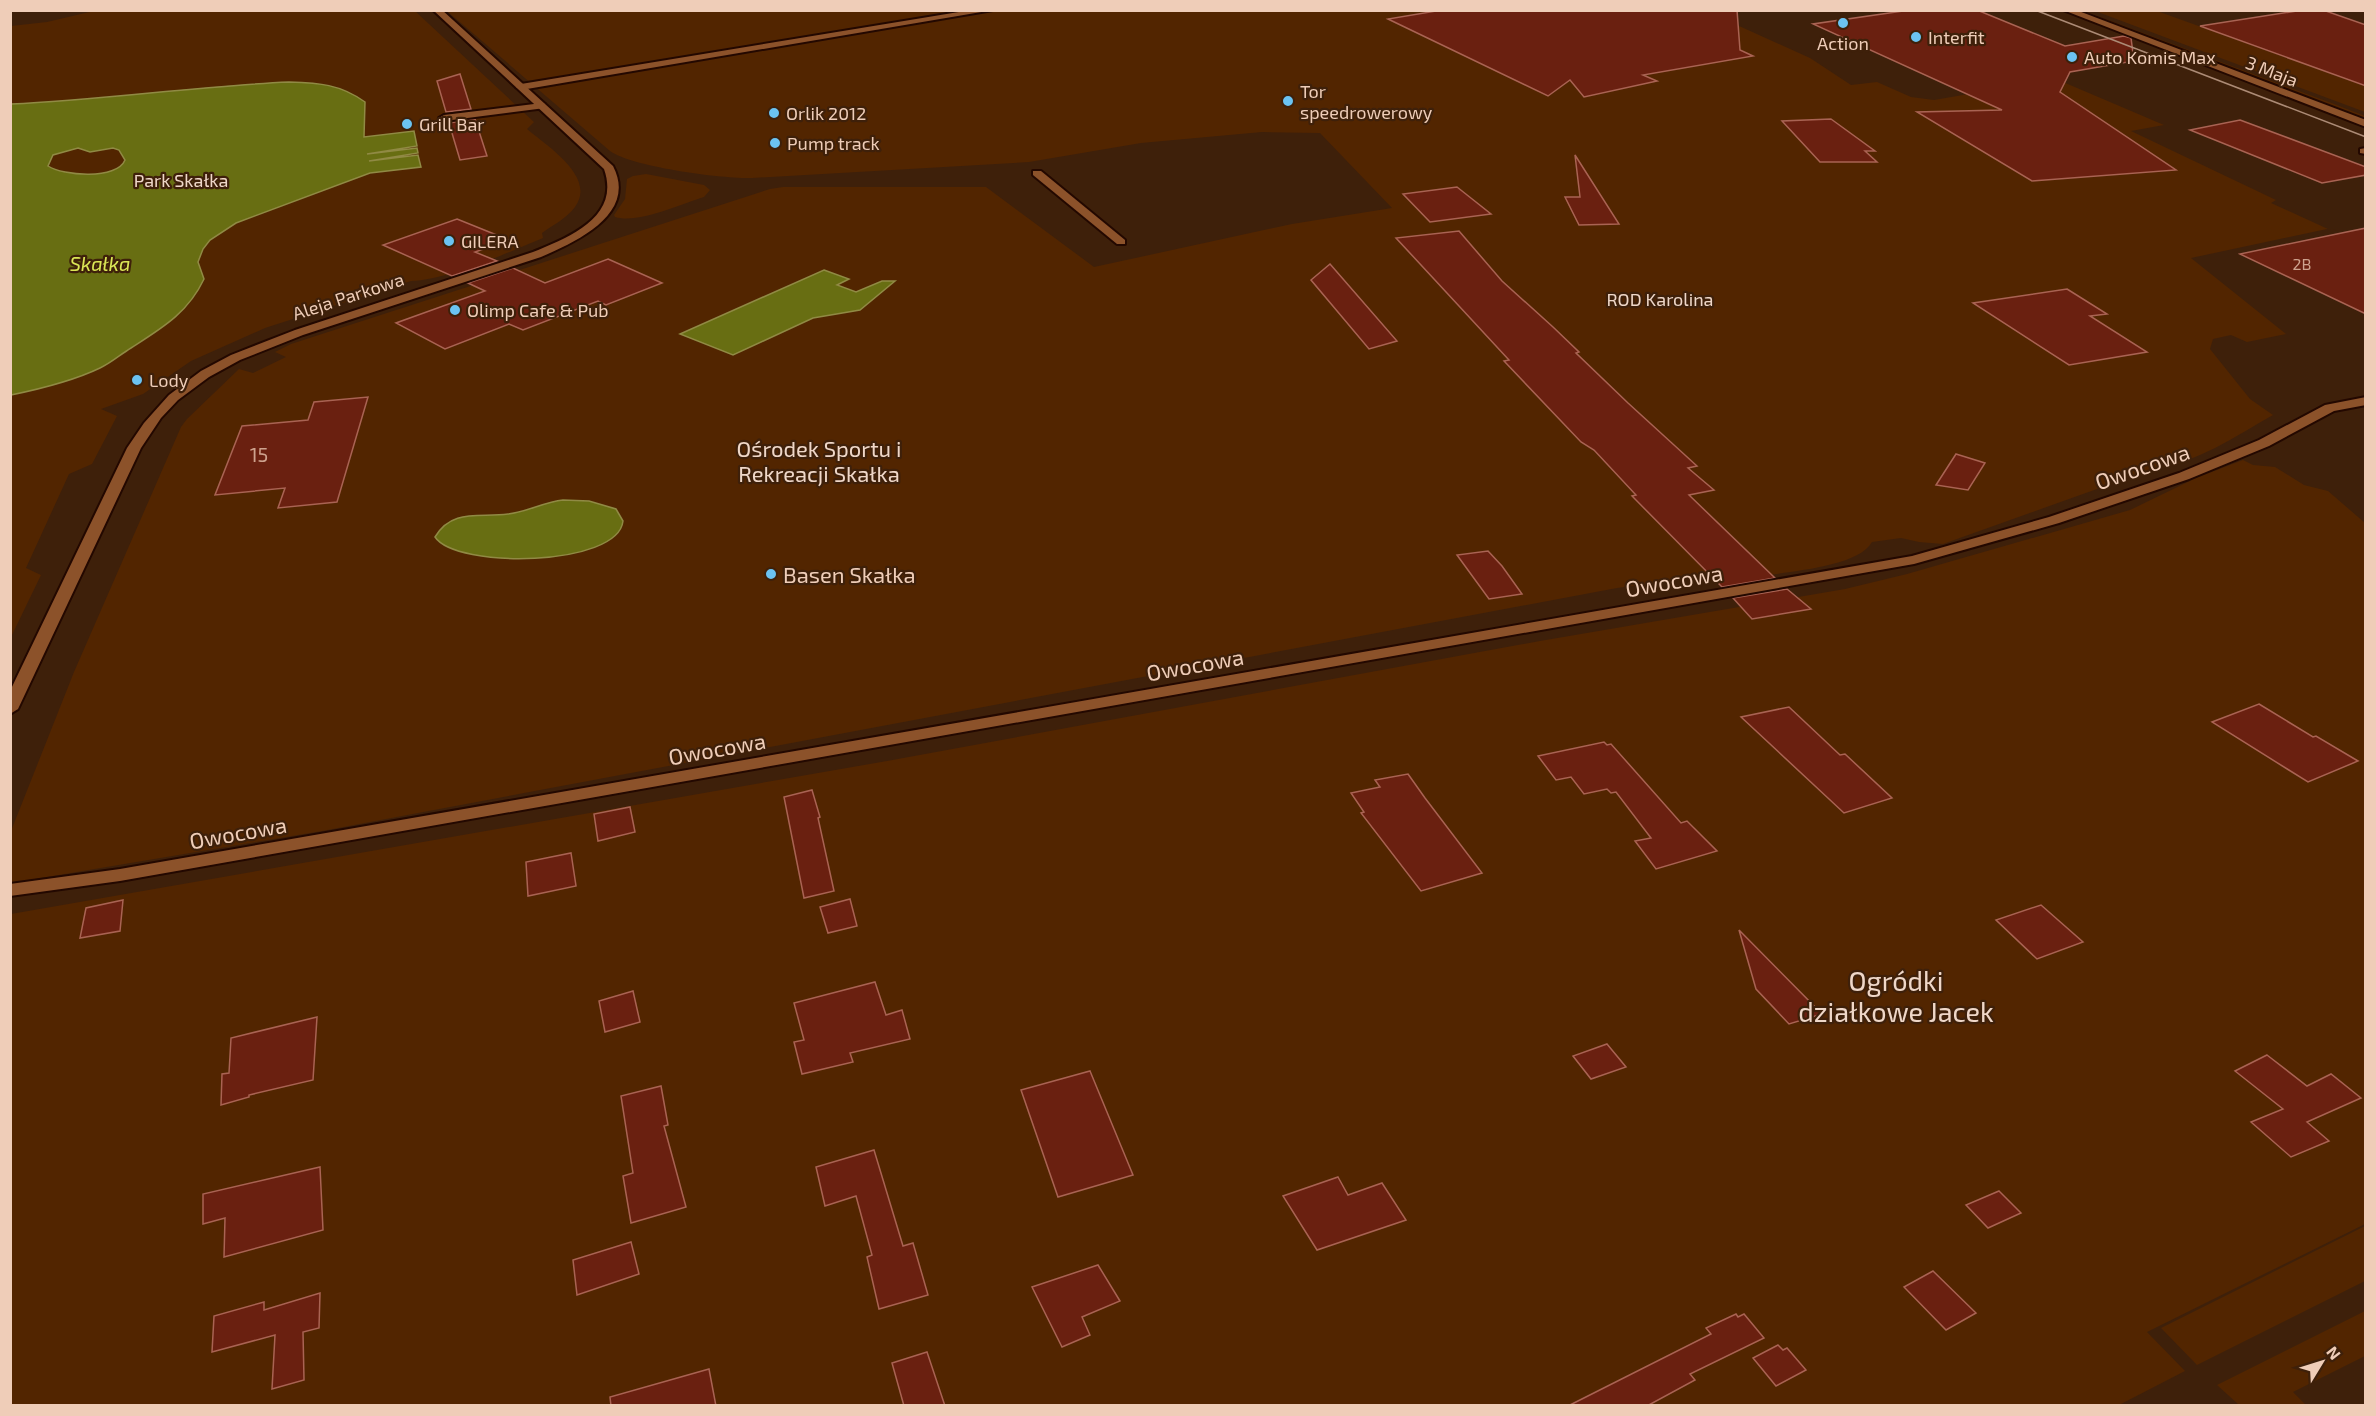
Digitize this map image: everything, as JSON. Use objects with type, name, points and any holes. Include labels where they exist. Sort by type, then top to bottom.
[{"type":"street","name":"Aleja Parkowa","points":[[10,709],[134,448],[157,412],[176,394],[207,373],[265,345],[511,264],[559,245],[579,234],[609,207],[614,196],[615,183],[609,168],[437,10]]},
{"type":"street","points":[[521,87],[989,10]]},
{"type":"street","name":"3 Maja","points":[[2067,10],[2366,124]]},
{"type":"street","points":[[444,118],[542,106]]},
{"type":"street","points":[[1037,173],[1121,242]]},
{"type":"street","name":"Owocowa","points":[[10,890],[120,875],[1914,560],[2054,520],[2184,476],[2264,443],[2330,408],[2366,401]]},
{"type":"green space","name":"Park Skałka","points":[[98,10],[415,11],[534,122],[527,129],[567,163],[580,185],[580,196],[572,211],[542,233],[543,238],[460,271],[411,281],[265,328],[191,361],[143,394],[101,409],[117,416],[92,464],[69,474],[26,568],[41,575],[11,637],[11,26],[47,22]]},
{"type":"green space","points":[[447,11],[1706,11],[1810,58],[1851,85],[1877,82],[1911,97],[1934,100],[2056,79],[2164,125],[2131,131],[2276,200],[2271,203],[2328,229],[2344,231],[2327,229],[2191,258],[2286,334],[2247,342],[2231,335],[2213,339],[2210,349],[2250,399],[2273,415],[2201,455],[2153,469],[1943,544],[1901,538],[1872,542],[1853,557],[1806,570],[1763,576],[1756,569],[1617,588],[322,831],[11,883],[11,831],[74,672],[181,427],[239,369],[253,373],[286,357],[275,352],[291,344],[770,189],[783,187],[986,187],[1094,267],[1292,224],[1392,208],[1320,133],[1262,132],[1141,143],[1029,162],[752,178],[700,174],[657,167],[621,157],[610,151]]},
{"type":"green space","points":[[2077,11],[2084,11],[2334,104],[2365,116],[2365,119]]},
{"type":"green space","points":[[2095,11],[2157,11],[2365,86],[2365,112]]},
{"type":"green space","points":[[646,174],[704,185],[710,190],[704,197],[647,216],[615,217],[614,215],[625,199],[627,179]]},
{"type":"green space","name":"Ogródki działkowe Jacek","points":[[2243,460],[2253,465],[2275,467],[2304,485],[2328,491],[2365,523],[2365,1224],[2147,1332],[2185,1371],[2119,1405],[11,1406],[11,914],[887,761],[1540,641],[1845,589],[1907,574],[2130,510],[2196,478]]},
{"type":"green space","points":[[2365,1226],[2365,1281],[2197,1365],[2161,1328]]},
{"type":"green space","points":[[2365,1311],[2365,1356],[2293,1392],[2306,1405],[2239,1405],[2217,1385]]},
{"type":"water","name":"Skałka","points":[[310,83],[347,91],[365,102],[364,137],[414,131],[417,146],[367,154],[417,148],[418,153],[369,161],[418,155],[421,167],[370,173],[236,223],[210,240],[203,249],[198,262],[204,279],[198,291],[164,326],[100,368],[56,384],[11,395],[11,104],[254,84]],"holes":[[[78,148],[90,152],[113,148],[119,150],[125,160],[112,171],[89,174],[65,172],[48,166],[53,155]]]},
{"type":"water","points":[[824,270],[849,279],[837,285],[856,292],[882,281],[895,281],[860,310],[813,318],[733,355],[680,334]]},
{"type":"water","points":[[563,500],[589,501],[616,509],[623,521],[614,536],[594,547],[567,555],[535,558],[502,558],[473,554],[449,547],[435,537],[442,528],[458,518],[515,513]]},
{"type":"building","points":[[1442,10],[1737,10],[1740,50],[1753,56],[1643,75],[1657,81],[1584,97],[1570,80],[1548,96],[1388,19]]},
{"type":"building","points":[[1910,10],[1977,10],[2065,46],[2124,36],[2131,38],[2134,61],[2070,72],[2060,92],[2176,170],[2032,181],[1917,112],[2002,110],[1813,24]]},
{"type":"building","points":[[2303,10],[2323,10],[2366,25],[2366,86],[2200,26]]},
{"type":"building","points":[[460,74],[471,109],[446,112],[437,81]]},
{"type":"building","points":[[475,119],[487,156],[460,160],[449,123]]},
{"type":"building","points":[[1831,119],[1875,151],[1865,151],[1877,162],[1820,162],[1782,121]]},
{"type":"building","points":[[2240,120],[2366,167],[2366,175],[2322,183],[2190,130]]},
{"type":"building","points":[[1575,155],[1619,224],[1579,225],[1565,197],[1580,197]]},
{"type":"building","points":[[1457,187],[1491,214],[1430,222],[1403,194]]},
{"type":"building","name":"GILERA","points":[[457,219],[509,240],[475,252],[497,261],[452,276],[383,245]]},
{"type":"building","points":[[2366,228],[2366,314],[2240,254]]},
{"type":"building","points":[[1459,231],[1502,281],[1697,466],[1688,468],[1714,490],[1689,495],[1775,578],[1722,587],[1632,496],[1636,495],[1594,450],[1581,442],[1504,361],[1509,360],[1396,238]]},
{"type":"building","points":[[608,259],[662,283],[606,305],[598,301],[523,330],[509,324],[445,349],[396,323],[485,291],[468,283],[513,268],[545,283]]},
{"type":"building","points":[[1330,264],[1397,341],[1369,349],[1311,280]]},
{"type":"building","points":[[2067,289],[2107,314],[2090,316],[2147,352],[2069,365],[1973,303]]},
{"type":"building","points":[[368,397],[337,502],[278,508],[285,488],[215,495],[242,426],[308,420],[314,402]]},
{"type":"building","points":[[1956,454],[1985,463],[1968,490],[1936,485]]},
{"type":"building","points":[[1488,551],[1522,594],[1489,599],[1457,555]]},
{"type":"building","points":[[1787,589],[1811,609],[1752,619],[1733,598]]},
{"type":"building","points":[[2259,704],[2358,761],[2308,782],[2212,722]]},
{"type":"building","points":[[1789,707],[1840,755],[1845,754],[1892,798],[1844,813],[1741,717]]},
{"type":"building","points":[[1604,742],[1607,745],[1611,744],[1681,823],[1687,821],[1717,851],[1656,869],[1635,841],[1651,838],[1616,792],[1611,793],[1607,789],[1584,794],[1571,777],[1556,780],[1538,756]]},
{"type":"building","points":[[1408,774],[1482,873],[1421,891],[1361,813],[1364,812],[1351,793],[1380,787],[1375,780]]},
{"type":"building","points":[[812,790],[820,817],[818,818],[834,891],[804,898],[784,797]]},
{"type":"building","points":[[630,807],[635,832],[598,841],[594,814]]},
{"type":"building","points":[[571,853],[576,886],[528,896],[526,862]]},
{"type":"building","points":[[850,899],[857,926],[828,933],[820,907]]},
{"type":"building","points":[[123,900],[120,931],[80,938],[86,908]]},
{"type":"building","points":[[2041,905],[2083,942],[2037,959],[1996,920]]},
{"type":"building","points":[[1739,930],[1822,1014],[1789,1024],[1756,989]]},
{"type":"building","points":[[875,982],[886,1015],[902,1010],[910,1039],[850,1053],[853,1062],[802,1074],[794,1042],[804,1040],[794,1003]]},
{"type":"building","points":[[633,991],[640,1022],[605,1032],[599,1001]]},
{"type":"building","points":[[317,1017],[313,1080],[249,1095],[249,1097],[221,1105],[222,1074],[229,1073],[231,1038]]},
{"type":"building","points":[[1607,1044],[1626,1067],[1591,1079],[1573,1056]]},
{"type":"building","points":[[2267,1055],[2307,1086],[2331,1074],[2361,1098],[2307,1122],[2329,1141],[2291,1157],[2251,1122],[2283,1109],[2235,1071]]},
{"type":"building","points":[[1090,1071],[1133,1175],[1058,1197],[1021,1090]]},
{"type":"building","points":[[661,1086],[668,1125],[664,1126],[686,1207],[631,1223],[623,1176],[633,1173],[621,1096]]},
{"type":"building","points":[[874,1150],[903,1246],[913,1243],[928,1295],[879,1309],[867,1257],[872,1255],[856,1196],[825,1206],[816,1167]]},
{"type":"building","points":[[320,1167],[323,1230],[224,1257],[225,1218],[203,1224],[203,1194]]},
{"type":"building","points":[[1338,1177],[1348,1195],[1382,1183],[1406,1220],[1317,1250],[1283,1196]]},
{"type":"building","points":[[1999,1191],[2021,1213],[1988,1228],[1966,1205]]},
{"type":"building","points":[[631,1242],[639,1274],[577,1295],[573,1260]]},
{"type":"building","points":[[1098,1265],[1120,1301],[1082,1317],[1090,1335],[1062,1347],[1032,1287]]},
{"type":"building","points":[[1933,1271],[1976,1313],[1946,1330],[1904,1287]]},
{"type":"building","points":[[320,1293],[319,1328],[303,1332],[304,1380],[272,1389],[275,1335],[212,1352],[214,1316],[264,1302],[264,1310]]},
{"type":"building","points":[[1736,1314],[1738,1317],[1744,1314],[1764,1338],[1690,1374],[1695,1380],[1647,1406],[1568,1406],[1711,1334],[1706,1328]]},
{"type":"building","points":[[1778,1345],[1783,1350],[1787,1348],[1806,1370],[1776,1386],[1753,1358]]},
{"type":"building","points":[[927,1352],[945,1406],[904,1406],[892,1363]]},
{"type":"building","points":[[709,1369],[716,1406],[611,1406],[610,1397]]},
{"type":"tram line","points":[[2035,10],[2366,137]]},
{"type":"place","name":"Action","points":[[1843,23]]},
{"type":"place","name":"Interfit","points":[[1916,37]]},
{"type":"place","name":"Auto Komis Max","points":[[2072,57]]},
{"type":"place","name":"Tor speedrowerowy","points":[[1288,101]]},
{"type":"place","name":"Orlik 2012","points":[[774,113]]},
{"type":"place","name":"Grill Bar","points":[[407,124]]},
{"type":"place","name":"Pump track","points":[[775,143]]},
{"type":"place","name":"GILERA","points":[[449,241]]},
{"type":"place","name":"Olimp Cafe & Pub","points":[[455,310]]},
{"type":"place","name":"Lody","points":[[137,380]]},
{"type":"place","name":"Basen Skałka","points":[[771,574]]},
{"type":"park label","name":"ROD Karolina","points":[[1660,299]]},
{"type":"park label","name":"Ośrodek Sportu i Rekreacji Skałka","points":[[819,461]]}]
